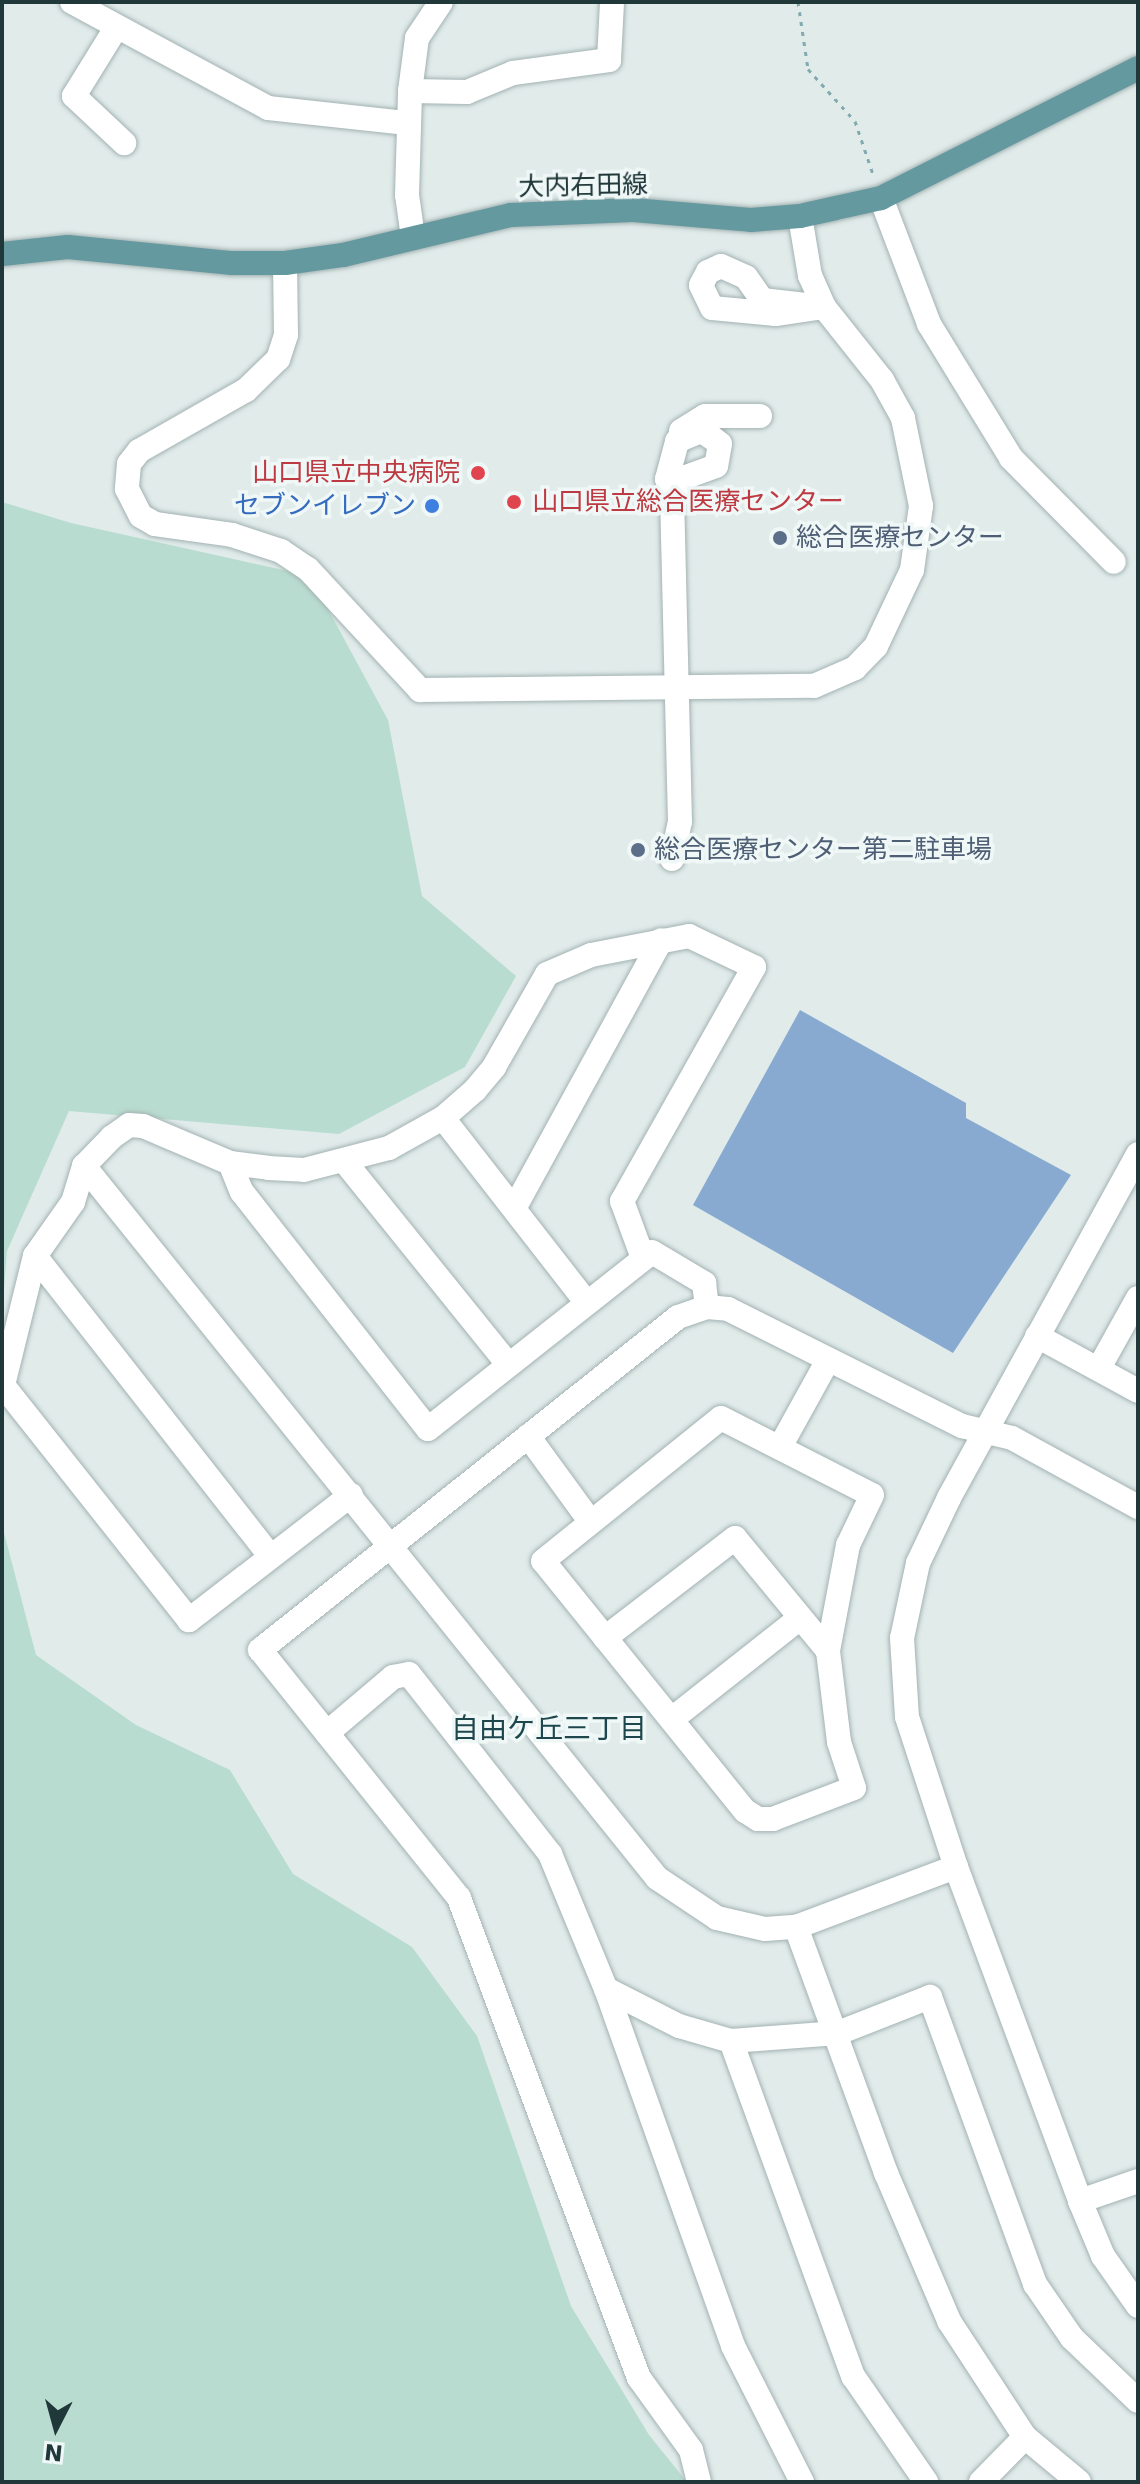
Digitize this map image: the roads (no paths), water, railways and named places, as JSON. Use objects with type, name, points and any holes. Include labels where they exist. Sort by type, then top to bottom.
[{"type":"main road","name":"大内右田線","points":[[2,254],[68,247],[232,263],[285,263],[511,215],[633,210],[751,220],[800,216],[881,198],[1138,68]]},
{"type":"street","points":[[72,2],[268,108],[407,123]]},
{"type":"street","points":[[413,237],[407,123],[410,91],[417,38],[441,2]]},
{"type":"street","points":[[410,91],[467,92],[513,73],[609,60],[612,2]]},
{"type":"street","points":[[116,28],[74,96],[124,143]]},
{"type":"street","points":[[881,198],[929,324],[1011,458],[1114,562]]},
{"type":"street","points":[[285,263],[286,335],[278,359],[246,390],[139,451],[127,474],[131,506],[155,524],[232,535],[281,551],[308,569],[420,690],[783,688],[834,681],[876,646],[912,570],[921,506],[911,441],[882,380],[824,307],[810,276],[800,216]]},
{"type":"street","points":[[672,859],[680,822],[672,495],[667,479],[684,426],[705,416],[760,416]]},
{"type":"street","points":[[672,495],[686,477],[716,466],[720,456],[720,444],[701,431],[677,441]]},
{"type":"street","points":[[351,1495],[189,1620],[3,1385],[35,1256],[73,1202],[84,1166],[129,1125],[143,1126],[230,1163],[304,1170],[345,1162],[389,1148],[443,1118],[494,1067],[547,974],[591,955],[689,936],[754,967],[622,1201],[643,1258]]},
{"type":"street","points":[[515,1207],[661,940]]},
{"type":"street","points":[[443,1118],[587,1303]]},
{"type":"street","points":[[1138,1154],[986,1429],[918,1563],[902,1638],[907,1717],[956,1867],[1080,2201],[1103,2256],[1138,2306]]},
{"type":"street","points":[[345,1162],[508,1364]]},
{"type":"street","points":[[230,1163],[242,1192],[428,1429],[652,1252],[704,1283],[707,1307]]},
{"type":"street","points":[[84,1166],[393,1545],[657,1878],[717,1918],[741,1926],[796,1927],[956,1867]]},
{"type":"street","points":[[35,1256],[270,1556]]},
{"type":"street","points":[[1099,1368],[1138,1298]]},
{"type":"street","points":[[699,2482],[691,2450],[639,2378],[459,1898],[260,1650],[678,1317],[707,1307],[728,1309],[827,1362],[962,1426],[986,1429],[1138,1507]]},
{"type":"street","points":[[1037,1336],[1138,1391]]},
{"type":"street","points":[[780,1447],[827,1362]]},
{"type":"street","points":[[721,1418],[872,1495],[848,1545],[828,1651],[839,1742],[854,1788],[773,1819],[758,1819],[745,1811],[543,1561],[590,1521],[721,1418]]},
{"type":"street","points":[[528,1436],[590,1521]]},
{"type":"street","points":[[605,1638],[735,1538],[828,1651]]},
{"type":"street","points":[[672,1719],[800,1618]]},
{"type":"street","points":[[327,1733],[393,1677],[409,1674],[550,1854],[606,1989],[733,2346],[802,2482]]},
{"type":"street","points":[[796,1927],[838,2033],[886,2173],[949,2321],[1025,2437],[1079,2482]]},
{"type":"street","points":[[606,1989],[679,2026],[731,2041],[838,2033],[930,1997],[1035,2284],[1072,2338],[1138,2401]]},
{"type":"street","points":[[731,2041],[853,2376],[926,2482]]},
{"type":"street","points":[[1080,2201],[1138,2181]]},
{"type":"street","points":[[981,2482],[1025,2437]]},
{"type":"water","points":[[800,1010],[966,1103],[966,1118],[1071,1175],[953,1353],[693,1205]]},
{"type":"place","name":"山口県立中央病院","points":[[478,473]]},
{"type":"place","name":"山口県立総合医療センター","points":[[514,502]]},
{"type":"place","name":"セブンイレブン","points":[[432,506]]},
{"type":"place","name":"総合医療センター","points":[[780,538]]},
{"type":"place","name":"総合医療センター第二駐車場","points":[[638,850]]},
{"type":"district","name":"自由ケ丘三丁目","points":[[549,1729]]}]
